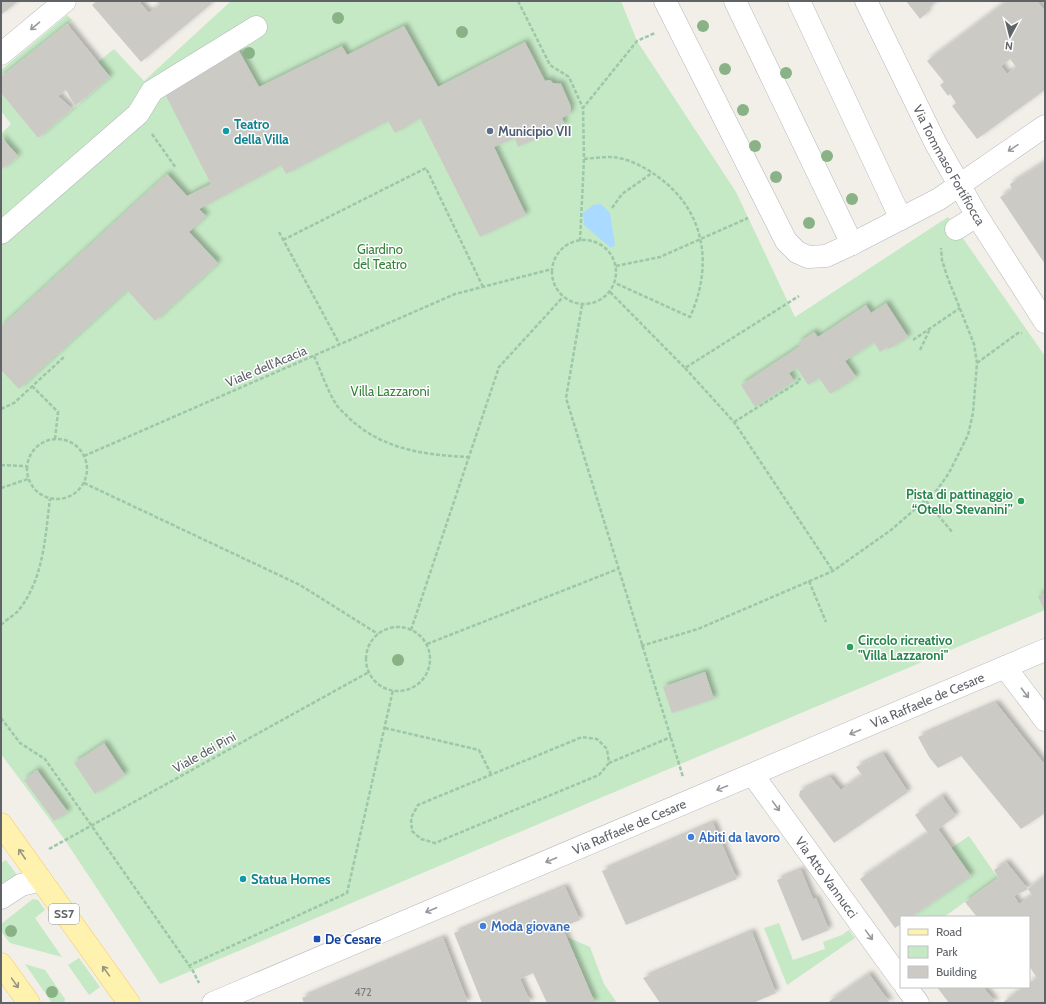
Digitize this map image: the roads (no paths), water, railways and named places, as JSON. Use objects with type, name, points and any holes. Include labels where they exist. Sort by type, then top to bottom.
[{"type":"main road","name":"SS7","points":[[1,824],[129,1003]]},
{"type":"main road","points":[[1,964],[29,1003]]},
{"type":"street","points":[[1,54],[65,1]]},
{"type":"street","points":[[665,1],[786,241],[796,252],[808,257],[826,256],[939,199],[1045,126]]},
{"type":"street","points":[[735,1],[852,244]]},
{"type":"street","points":[[799,1],[901,219]]},
{"type":"street","name":"Via Tommaso Fortifiocca","points":[[866,1],[932,138],[977,216],[1045,322]]},
{"type":"street","points":[[1,233],[138,114],[152,91],[256,26]]},
{"type":"street","points":[[948,236],[977,216]]},
{"type":"street","name":"Via Raffaele de Cesare","points":[[213,1003],[1045,650]]},
{"type":"street","points":[[1005,667],[1045,720]]},
{"type":"street","name":"Via Atto Vannucci","points":[[753,775],[900,979]]},
{"type":"street","points":[[1,898],[21,885],[41,880]]},
{"type":"street","points":[[907,988],[918,1003]]},
{"type":"water","points":[[601,204],[610,213],[615,245],[613,247],[610,247],[584,225],[583,213],[593,205]]},
{"type":"place","name":"Teatro della Villa","points":[[226,131]]},
{"type":"place","name":"Municipio VII","points":[[490,131]]},
{"type":"place","name":"Pista di pattinaggio “Otello Stevanini”","points":[[1021,501]]},
{"type":"place","name":"Circolo ricreativo \"Villa Lazzaroni\"","points":[[850,647]]},
{"type":"place","name":"Abiti da lavoro","points":[[691,837]]},
{"type":"place","name":"Statua Homes","points":[[243,879]]},
{"type":"place","name":"Moda giovane","points":[[483,926]]},
{"type":"place","name":"De Cesare","points":[[317,939]]},
{"type":"park label","name":"Giardino del Teatro","points":[[380,256]]},
{"type":"park label","name":"Villa Lazzaroni","points":[[390,391]]}]
